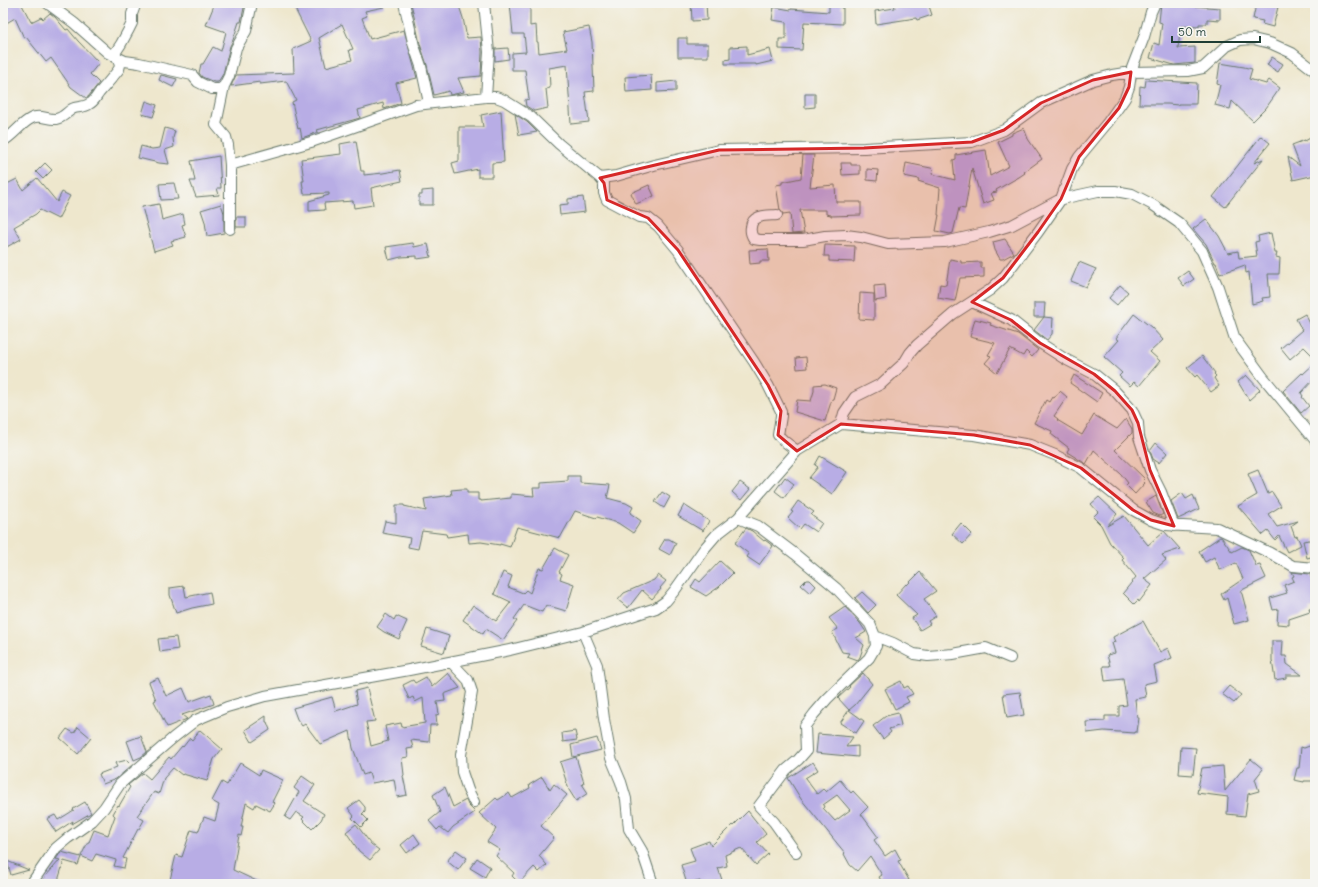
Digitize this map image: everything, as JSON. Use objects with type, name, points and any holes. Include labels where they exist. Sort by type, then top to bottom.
[{"type":"street","points":[[47,3],[74,23],[108,53],[125,62],[139,63],[192,75],[198,82],[212,89],[220,89],[224,86]]},
{"type":"street","points":[[115,57],[132,23],[132,14],[136,3]]},
{"type":"street","points":[[230,229],[230,165],[227,141],[224,134],[216,125],[224,86],[229,76],[236,48],[246,30],[252,3]]},
{"type":"street","points":[[404,3],[414,46],[421,66],[429,103]]},
{"type":"street","points":[[484,3],[489,52],[486,97]]},
{"type":"street","points":[[841,424],[844,413],[855,397],[881,384],[904,362],[916,345],[954,314],[990,290],[1002,278],[1038,232],[1061,199],[1078,157],[1108,122],[1125,98],[1129,87],[1131,72],[1155,3]]},
{"type":"street","points":[[600,178],[616,176],[654,165],[719,150],[849,149],[972,142],[1004,130],[1041,103],[1093,80],[1131,72],[1169,70],[1188,71],[1203,68],[1227,46],[1240,40],[1253,39],[1270,43],[1292,53],[1315,71]]},
{"type":"street","points":[[3,141],[11,137],[19,128],[32,118],[41,117],[57,119],[63,117],[75,108],[91,104],[119,69],[120,65],[115,57]]},
{"type":"street","points":[[230,165],[311,142],[416,105],[486,97],[496,97],[504,100],[531,117],[559,144],[600,178],[604,183],[604,193],[607,200],[639,217],[648,218],[658,226],[678,250],[754,362],[781,411],[778,435],[797,450]]},
{"type":"street","points":[[777,214],[753,220],[751,224],[751,234],[754,239],[803,240],[825,236],[846,235],[862,237],[888,244],[945,242],[1012,225],[1061,199],[1098,191],[1115,191],[1132,194],[1153,205],[1179,223],[1202,252],[1218,287],[1235,339],[1263,377],[1315,440]]},
{"type":"street","points":[[972,302],[1012,320],[1040,344],[1094,374],[1115,391],[1132,410],[1138,423],[1139,437],[1150,470],[1161,492],[1174,526]]},
{"type":"street","points":[[31,884],[56,848],[92,820],[104,808],[120,784],[196,720],[227,707],[265,696],[510,650],[583,632],[656,608],[666,601],[676,590],[704,549],[716,535],[738,518],[797,450],[841,424],[974,436],[1030,445],[1081,468],[1133,510],[1151,520],[1174,526],[1217,528],[1270,553],[1292,566],[1315,568]]},
{"type":"street","points":[[738,518],[758,526],[836,588],[870,624],[875,636],[876,646],[869,658],[814,714],[805,726],[806,751],[786,770],[759,806],[774,822],[796,853]]},
{"type":"street","points":[[583,632],[597,665],[611,758],[626,799],[629,829],[642,851],[652,884]]},
{"type":"street","points":[[875,636],[914,654],[928,656],[953,654],[986,648],[1010,658]]},
{"type":"street","points":[[451,662],[468,680],[472,692],[461,755],[462,772],[474,802]]},
{"type":"highlighted area","points":[[1131,72],[1129,87],[1119,108],[1079,157],[1061,199],[1038,232],[1003,278],[972,302],[1011,320],[1040,343],[1094,374],[1115,391],[1132,410],[1138,423],[1150,470],[1174,526],[1151,520],[1133,510],[1081,468],[1030,445],[974,435],[841,424],[797,451],[778,435],[781,411],[768,385],[678,250],[648,218],[607,200],[604,183],[600,178],[719,150],[864,148],[972,142],[1004,130],[1041,103],[1093,80]]},
{"type":"building","points":[[3,3],[21,3],[31,22],[41,17],[43,19],[50,13],[66,30],[68,29],[99,63],[90,74],[99,83],[88,97],[86,98],[71,87],[51,58],[46,62],[26,37],[24,38],[15,18],[3,25]]},
{"type":"building","points":[[215,3],[245,3],[241,22],[239,22],[230,46],[223,74],[218,82],[202,77],[199,73],[201,64],[203,64],[213,47],[221,51],[226,32],[206,25]]},
{"type":"building","points":[[292,3],[383,3],[384,7],[365,11],[367,16],[362,18],[370,39],[404,30],[417,78],[396,83],[401,103],[384,109],[383,103],[358,110],[360,118],[317,130],[318,132],[302,138],[300,128],[298,129],[292,102],[296,100],[286,81],[260,84],[260,82],[231,86],[236,75],[294,73],[293,49],[311,41]],"holes":[[[342,24],[353,49],[349,50],[352,60],[326,67],[319,38]]]},
{"type":"building","points":[[411,3],[437,3],[437,6],[459,6],[467,38],[481,37],[481,76],[458,78],[464,92],[450,95],[449,91],[434,95],[420,44]]},
{"type":"building","points":[[510,3],[530,3],[530,26],[536,25],[539,53],[567,49],[563,32],[589,27],[592,42],[594,91],[585,92],[589,122],[571,124],[567,65],[549,68],[550,88],[546,89],[548,108],[534,111],[526,106],[525,100],[529,99],[525,70],[512,70],[512,53],[526,52],[524,34],[513,34]]},
{"type":"building","points":[[691,3],[706,3],[707,20],[692,21]]},
{"type":"building","points":[[829,3],[842,3],[841,8],[843,8],[843,24],[804,22],[802,50],[779,49],[779,39],[786,39],[786,22],[772,20],[774,7],[791,10],[829,12]]},
{"type":"building","points":[[894,3],[917,3],[918,6],[928,3],[932,15],[917,20],[916,18],[876,24],[875,11],[895,8]]},
{"type":"building","points":[[1161,3],[1195,3],[1194,6],[1220,8],[1220,20],[1207,19],[1207,24],[1199,24],[1199,27],[1181,26],[1178,48],[1195,47],[1195,63],[1174,65],[1150,58],[1154,43],[1159,45],[1162,23],[1159,22]]},
{"type":"building","points":[[1256,4],[1278,7],[1273,27],[1262,24],[1263,21],[1253,19]]},
{"type":"building","points":[[678,38],[687,38],[687,44],[708,44],[708,57],[678,57]]},
{"type":"building","points":[[747,46],[747,55],[770,49],[773,61],[756,65],[725,64],[725,60],[730,59],[730,47]]},
{"type":"building","points":[[508,48],[509,59],[495,61],[495,49]]},
{"type":"building","points":[[1272,57],[1283,64],[1278,72],[1267,65]]},
{"type":"building","points":[[1220,63],[1252,69],[1249,79],[1266,84],[1269,80],[1280,88],[1266,108],[1253,121],[1232,101],[1230,109],[1215,105],[1220,85],[1217,84]]},
{"type":"building","points":[[161,75],[177,79],[173,87],[159,80]]},
{"type":"building","points":[[651,75],[652,90],[626,92],[625,77]]},
{"type":"building","points":[[1146,80],[1197,83],[1196,104],[1139,104],[1140,86],[1145,87]]},
{"type":"building","points":[[676,81],[676,91],[657,92],[657,83]]},
{"type":"building","points":[[805,94],[815,94],[815,107],[805,108]]},
{"type":"building","points":[[146,101],[157,105],[153,117],[142,114]]},
{"type":"building","points":[[501,111],[504,162],[492,163],[492,177],[478,177],[478,169],[455,174],[452,163],[459,161],[459,127],[483,127],[481,115]]},
{"type":"building","points":[[515,114],[527,122],[537,132],[519,135]]},
{"type":"building","points":[[165,128],[175,131],[173,138],[174,147],[165,150],[169,164],[138,158],[141,146],[152,149],[160,148]]},
{"type":"building","points":[[1024,128],[1028,139],[1042,159],[1024,172],[1025,173],[996,190],[997,192],[991,193],[994,200],[983,204],[972,168],[965,209],[959,208],[953,233],[950,234],[936,231],[939,215],[940,188],[918,181],[919,179],[904,176],[906,163],[931,168],[933,169],[932,174],[955,180],[953,160],[956,159],[956,155],[986,150],[990,176],[1009,166],[998,142],[1012,135],[1012,133]]},
{"type":"building","points":[[1261,136],[1270,143],[1254,163],[1263,159],[1225,207],[1213,197]]},
{"type":"building","points":[[1312,137],[1315,142],[1315,175],[1293,180],[1288,157],[1300,166],[1292,145]]},
{"type":"building","points":[[356,141],[361,171],[364,171],[364,175],[400,170],[402,181],[371,188],[373,205],[354,208],[353,201],[324,203],[325,210],[309,211],[309,201],[329,195],[329,193],[304,194],[301,159],[341,154],[340,144]]},
{"type":"building","points":[[803,155],[814,155],[810,187],[835,185],[836,202],[861,202],[861,215],[831,216],[826,214],[826,210],[800,210],[804,233],[792,234],[790,213],[783,214],[780,210],[776,185],[782,184],[782,182],[801,178]]},
{"type":"building","points":[[219,156],[221,188],[217,188],[219,195],[196,197],[190,181],[195,181],[191,161]]},
{"type":"building","points":[[45,163],[52,170],[43,179],[36,172]]},
{"type":"building","points":[[841,163],[860,165],[860,174],[842,175]]},
{"type":"building","points":[[867,169],[878,170],[877,181],[867,180]]},
{"type":"building","points":[[37,178],[57,202],[62,192],[70,196],[58,219],[40,210],[14,227],[21,239],[3,249],[3,186],[17,179],[23,190]]},
{"type":"building","points":[[174,183],[178,199],[161,200],[159,184]]},
{"type":"building","points":[[649,185],[654,196],[636,204],[631,193]]},
{"type":"building","points":[[433,190],[433,205],[419,205],[419,195],[422,195],[422,191]]},
{"type":"building","points":[[583,197],[585,212],[560,215],[559,205],[568,204],[568,199]]},
{"type":"building","points":[[159,204],[162,220],[183,214],[185,224],[182,225],[186,237],[171,241],[173,245],[154,251],[142,207]]},
{"type":"building","points":[[221,204],[224,213],[224,233],[207,236],[201,210]]},
{"type":"building","points":[[236,217],[246,217],[246,227],[236,227]]},
{"type":"building","points":[[1206,219],[1219,236],[1228,253],[1238,251],[1239,258],[1257,256],[1255,242],[1259,241],[1258,236],[1271,233],[1275,253],[1277,253],[1276,257],[1280,258],[1279,274],[1268,274],[1270,297],[1262,298],[1263,301],[1252,304],[1249,272],[1246,273],[1245,265],[1220,274],[1206,244],[1193,229]]},
{"type":"building","points":[[1005,239],[1014,253],[1000,259],[993,242]]},
{"type":"building","points":[[413,243],[414,247],[428,244],[431,257],[417,259],[417,256],[401,257],[389,260],[386,247]]},
{"type":"building","points":[[825,245],[855,246],[854,262],[829,261],[829,256],[824,256]]},
{"type":"building","points":[[768,249],[769,261],[760,261],[760,263],[750,264],[749,250]]},
{"type":"building","points":[[950,259],[961,261],[961,263],[981,262],[981,268],[984,268],[984,277],[960,278],[955,301],[938,298],[940,284],[946,285]]},
{"type":"building","points":[[1079,262],[1096,269],[1086,287],[1071,281]]},
{"type":"building","points":[[1188,271],[1194,279],[1184,286],[1178,278]]},
{"type":"building","points":[[885,285],[886,299],[875,301],[874,286]]},
{"type":"building","points":[[1120,285],[1128,292],[1117,305],[1109,298]]},
{"type":"building","points":[[860,293],[874,294],[874,320],[859,319]]},
{"type":"building","points":[[1034,303],[1045,303],[1044,317],[1034,317]]},
{"type":"building","points":[[1134,314],[1151,327],[1163,340],[1150,352],[1160,361],[1139,386],[1134,382],[1130,386],[1119,376],[1122,373],[1104,357],[1119,340],[1116,338]]},
{"type":"building","points":[[1305,314],[1315,333],[1315,358],[1304,347],[1290,359],[1281,348],[1302,330],[1296,319]]},
{"type":"building","points":[[1044,317],[1053,318],[1052,334],[1047,340],[1034,330]]},
{"type":"building","points":[[975,319],[991,323],[990,325],[1018,334],[1038,350],[1032,357],[1026,351],[1023,356],[1010,349],[997,373],[985,363],[991,356],[988,355],[995,343],[970,337]]},
{"type":"building","points":[[1202,356],[1215,373],[1214,374],[1216,376],[1214,378],[1219,386],[1211,392],[1197,375],[1195,377],[1187,368]]},
{"type":"building","points":[[806,357],[807,368],[797,369],[796,358]]},
{"type":"building","points":[[1315,363],[1315,378],[1301,393],[1303,396],[1302,397],[1309,406],[1301,413],[1283,391]]},
{"type":"building","points":[[1074,375],[1102,393],[1097,402],[1070,383]]},
{"type":"building","points":[[1246,375],[1260,390],[1249,400],[1238,382]]},
{"type":"building","points":[[825,384],[836,388],[825,421],[795,412],[797,400],[811,401],[814,385]]},
{"type":"building","points":[[1060,391],[1067,397],[1054,416],[1058,419],[1057,420],[1082,435],[1094,415],[1117,429],[1126,419],[1132,429],[1132,433],[1115,450],[1145,479],[1143,481],[1145,483],[1135,494],[1126,485],[1128,483],[1121,474],[1094,450],[1086,464],[1067,452],[1069,448],[1051,434],[1052,431],[1034,423],[1046,400],[1049,402],[1052,397],[1054,398]]},
{"type":"building","points":[[1156,443],[1167,453],[1159,463],[1153,459],[1150,451]]},
{"type":"building","points":[[820,456],[847,472],[832,494],[809,478],[818,467],[815,465]]},
{"type":"building","points":[[1258,470],[1268,494],[1272,492],[1281,506],[1268,514],[1277,527],[1298,521],[1291,526],[1295,537],[1297,536],[1301,545],[1287,552],[1279,536],[1275,540],[1268,531],[1263,535],[1238,506],[1257,495],[1248,474]]},
{"type":"building","points":[[568,476],[580,476],[580,483],[610,485],[607,498],[626,503],[633,507],[630,513],[641,521],[633,533],[618,523],[575,511],[560,538],[517,527],[510,547],[500,544],[481,542],[469,543],[468,534],[447,537],[446,534],[422,531],[418,549],[408,547],[410,538],[382,533],[385,521],[396,523],[396,505],[404,505],[426,511],[424,499],[452,495],[451,490],[462,489],[467,489],[467,493],[478,493],[478,500],[481,501],[511,498],[511,494],[534,496],[533,488],[541,488],[541,483],[568,481]]},
{"type":"building","points":[[785,477],[794,484],[784,498],[775,491]]},
{"type":"building","points":[[740,482],[750,489],[741,500],[732,492]]},
{"type":"building","points":[[662,492],[670,497],[664,508],[655,502]]},
{"type":"building","points":[[1182,493],[1186,499],[1193,495],[1199,509],[1178,519],[1171,501]]},
{"type":"building","points":[[1156,496],[1163,514],[1160,516],[1153,513],[1146,502]]},
{"type":"building","points":[[1099,497],[1117,514],[1107,526],[1124,516],[1148,545],[1164,531],[1180,549],[1162,555],[1166,560],[1144,579],[1152,585],[1139,602],[1138,600],[1134,604],[1123,593],[1136,577],[1122,560],[1124,558],[1110,543],[1101,525],[1093,517],[1098,512],[1091,504]]},
{"type":"building","points":[[798,501],[814,512],[811,515],[822,523],[816,532],[804,524],[800,529],[788,518],[793,512],[791,511]]},
{"type":"building","points":[[684,505],[709,521],[703,531],[678,516]]},
{"type":"building","points":[[961,523],[972,534],[963,544],[952,534]]},
{"type":"building","points":[[746,528],[773,546],[759,565],[747,557],[749,554],[735,543]]},
{"type":"building","points":[[1220,537],[1232,552],[1242,547],[1249,550],[1256,566],[1260,565],[1266,578],[1240,591],[1249,620],[1234,624],[1227,598],[1224,600],[1221,594],[1243,579],[1236,563],[1220,570],[1214,557],[1205,562],[1199,551]]},
{"type":"building","points":[[665,539],[669,539],[676,543],[670,555],[659,549]]},
{"type":"building","points":[[1315,539],[1315,556],[1307,558],[1303,541]]},
{"type":"building","points":[[555,548],[568,555],[559,572],[562,574],[560,579],[574,584],[566,611],[546,605],[542,612],[524,605],[514,619],[517,621],[503,640],[486,629],[483,634],[463,620],[473,605],[496,621],[511,602],[494,594],[503,572],[512,576],[508,587],[523,593],[526,590],[530,593],[539,568],[543,569]]},
{"type":"building","points":[[720,561],[733,573],[719,587],[706,596],[691,587],[696,579],[700,582]]},
{"type":"building","points":[[920,572],[936,591],[924,599],[936,616],[928,621],[930,624],[920,630],[912,618],[917,615],[896,595]]},
{"type":"building","points":[[1292,572],[1310,574],[1315,589],[1315,608],[1309,609],[1310,612],[1289,619],[1289,625],[1277,624],[1278,609],[1273,610],[1270,598],[1287,593],[1284,585],[1294,581]]},
{"type":"building","points":[[658,575],[666,581],[652,599],[642,590],[628,608],[618,600],[624,593],[654,580]]},
{"type":"building","points":[[806,580],[810,580],[816,586],[810,593],[801,585]]},
{"type":"building","points":[[184,586],[186,597],[210,592],[212,604],[176,613],[170,595],[170,588]]},
{"type":"building","points":[[862,592],[876,605],[868,613],[855,598]]},
{"type":"building","points":[[845,607],[866,632],[856,638],[864,645],[858,660],[847,656],[849,653],[842,652],[832,632],[838,629],[829,618]]},
{"type":"building","points":[[386,614],[394,620],[396,616],[407,621],[399,639],[377,627]]},
{"type":"building","points":[[1143,621],[1160,652],[1168,648],[1172,658],[1154,665],[1157,681],[1144,684],[1146,697],[1135,699],[1137,718],[1139,718],[1137,732],[1104,731],[1087,733],[1086,722],[1105,721],[1105,716],[1119,716],[1119,706],[1127,705],[1123,679],[1105,681],[1103,666],[1110,666],[1107,655],[1115,653],[1112,643],[1115,642],[1113,637]]},
{"type":"building","points":[[427,629],[449,636],[444,653],[421,646]]},
{"type":"building","points":[[176,637],[178,649],[160,652],[158,639]]},
{"type":"building","points":[[1272,641],[1283,641],[1282,656],[1286,656],[1287,664],[1302,675],[1286,675],[1286,678],[1275,680],[1272,660]]},
{"type":"building","points":[[448,673],[460,688],[444,694],[445,701],[437,702],[439,714],[436,715],[437,725],[430,725],[429,742],[411,740],[413,748],[407,749],[408,757],[402,758],[403,776],[407,795],[397,797],[394,779],[372,783],[369,773],[363,775],[353,748],[350,731],[320,744],[305,724],[302,726],[297,719],[293,708],[332,697],[336,711],[357,704],[355,691],[367,688],[375,721],[366,722],[371,746],[388,741],[385,726],[401,723],[402,727],[425,723],[423,698],[415,702],[413,697],[409,699],[403,685],[413,680],[415,683],[426,677],[432,687]]},
{"type":"building","points":[[863,673],[872,684],[849,710],[838,698]]},
{"type":"building","points":[[158,678],[166,696],[183,688],[189,702],[211,694],[214,704],[182,715],[187,719],[167,727],[154,701],[156,700],[149,682]]},
{"type":"building","points":[[901,681],[904,688],[908,686],[913,694],[906,697],[909,702],[895,709],[885,689]]},
{"type":"building","points":[[1229,686],[1241,695],[1234,703],[1222,694]]},
{"type":"building","points":[[1020,692],[1024,715],[1007,718],[1003,694]]},
{"type":"building","points":[[849,710],[864,721],[856,733],[840,723]]},
{"type":"building","points":[[898,713],[901,725],[889,729],[891,732],[883,739],[873,726],[886,716]]},
{"type":"building","points":[[266,716],[266,722],[270,730],[252,742],[245,730]]},
{"type":"building","points":[[78,727],[91,738],[78,754],[60,738],[67,729],[74,733]]},
{"type":"building","points":[[200,730],[222,749],[214,759],[207,781],[183,774],[182,775],[173,768],[164,778],[159,794],[154,792],[137,816],[144,820],[123,858],[126,859],[124,868],[114,866],[116,860],[96,854],[92,861],[81,856],[94,830],[108,835],[115,816],[113,814],[130,787],[128,785],[143,773],[150,779],[169,757],[171,759],[190,738],[192,740]]},
{"type":"building","points":[[575,731],[577,740],[563,742],[562,733]]},
{"type":"building","points":[[818,734],[853,737],[846,747],[858,746],[858,757],[816,753]]},
{"type":"building","points":[[141,736],[147,752],[134,760],[127,741]]},
{"type":"building","points":[[597,738],[601,750],[573,757],[571,745]]},
{"type":"building","points":[[1315,744],[1315,781],[1304,782],[1294,780],[1297,768],[1299,768],[1301,747],[1304,748]]},
{"type":"building","points":[[1181,747],[1196,748],[1193,775],[1179,774]]},
{"type":"building","points":[[576,757],[584,783],[582,784],[588,793],[576,801],[569,790],[560,762]]},
{"type":"building","points":[[1251,759],[1263,769],[1255,779],[1259,791],[1248,794],[1245,816],[1227,814],[1228,797],[1197,793],[1202,768],[1223,766],[1225,791]]},
{"type":"building","points":[[127,760],[132,765],[116,779],[103,784],[99,774],[117,767],[115,763]]},
{"type":"building","points":[[813,762],[818,770],[805,778],[817,794],[823,789],[826,792],[840,780],[851,793],[853,791],[868,807],[861,814],[878,837],[874,840],[885,856],[895,849],[901,860],[898,861],[909,880],[902,884],[883,884],[879,877],[882,875],[870,856],[857,871],[850,865],[844,854],[845,853],[801,799],[788,778]],"holes":[[[837,795],[850,810],[835,821],[823,808],[823,805]]]},
{"type":"building","points":[[240,763],[259,775],[261,770],[283,780],[272,802],[275,803],[270,811],[256,804],[254,808],[246,803],[241,827],[243,827],[241,836],[239,835],[233,870],[263,884],[193,884],[184,882],[184,884],[169,884],[176,855],[182,857],[191,830],[198,832],[204,817],[215,821],[219,805],[212,801],[222,782],[227,785]]},
{"type":"building","points":[[302,776],[315,785],[304,801],[324,814],[321,820],[312,829],[302,819],[304,817],[296,812],[290,820],[285,817],[299,792],[294,788]]},
{"type":"building","points":[[542,777],[550,790],[554,784],[567,795],[541,826],[554,838],[539,856],[547,865],[539,872],[534,867],[519,883],[512,876],[514,873],[496,856],[500,850],[487,842],[496,829],[479,813],[496,798],[498,800],[509,793],[512,798],[530,788],[529,785]]},
{"type":"building","points":[[445,787],[453,807],[466,800],[468,805],[475,812],[453,827],[448,833],[440,827],[437,830],[429,821],[440,812],[433,795]]},
{"type":"building","points":[[359,800],[365,807],[365,811],[362,814],[368,820],[361,827],[352,818],[354,816],[348,808]]},
{"type":"building","points":[[85,802],[91,813],[72,824],[73,821],[56,832],[47,819],[55,815],[58,820]]},
{"type":"building","points":[[748,811],[766,834],[757,842],[768,854],[756,865],[741,848],[725,855],[727,866],[718,868],[722,880],[706,884],[701,884],[700,881],[687,884],[681,865],[695,861],[690,848],[709,841],[711,846]]},
{"type":"building","points":[[356,824],[371,844],[379,850],[370,860],[359,851],[346,832]]},
{"type":"building","points":[[414,834],[420,843],[407,853],[401,845]]},
{"type":"building","points":[[456,850],[467,858],[458,870],[447,861]]},
{"type":"building","points":[[61,852],[81,857],[78,865],[64,861],[57,884],[42,884],[45,877],[60,860],[56,859]]},
{"type":"building","points":[[477,858],[490,867],[485,877],[470,868]]},
{"type":"building","points":[[7,861],[29,870],[11,875]]}]
